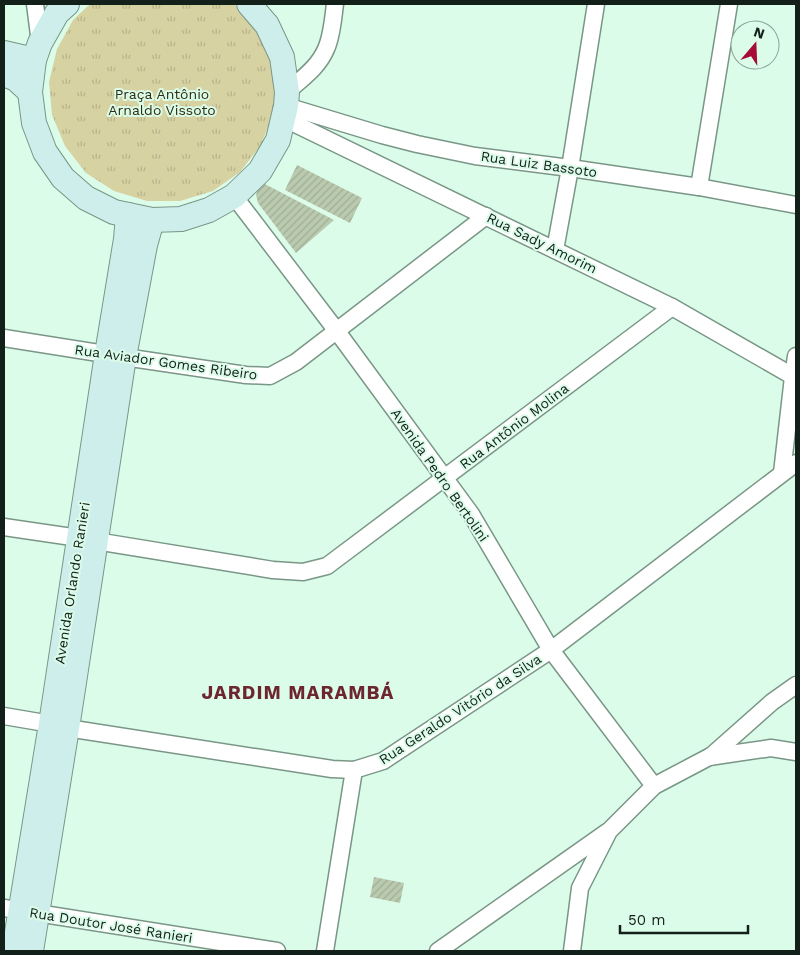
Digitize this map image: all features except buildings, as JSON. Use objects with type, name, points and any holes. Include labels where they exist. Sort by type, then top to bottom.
[{"type":"main road","points":[[67,4],[57,13],[37,52],[30,92],[34,123],[45,152],[63,178],[86,198],[114,212],[152,220],[181,218],[209,210],[234,196],[260,171],[278,140],[285,105],[282,57],[267,25],[249,4]]},
{"type":"main road","points":[[4,53],[37,52]]},
{"type":"main road","points":[[4,74],[16,80],[30,92]]},
{"type":"main road","name":"Avenida Orlando Ranieri","points":[[14,951],[20,911],[59,726],[115,356],[128,215]]},
{"type":"main road","name":"Avenida Orlando Ranieri","points":[[115,356],[152,220]]},
{"type":"main road","name":"Avenida Orlando Ranieri","points":[[20,911],[32,951]]},
{"type":"street","points":[[35,4],[37,52]]},
{"type":"street","points":[[285,105],[323,55],[330,38],[335,4]]},
{"type":"street","points":[[555,250],[596,4]]},
{"type":"street","points":[[699,187],[729,4]]},
{"type":"street","name":"Rua Luiz Bassoto","points":[[285,105],[426,146],[475,156],[699,187],[796,205]]},
{"type":"street","name":"Rua Sady Amorim","points":[[285,105],[486,216],[672,307],[794,377]]},
{"type":"street","name":"Avenida Pedro Bertolini","points":[[234,196],[472,514],[551,650],[654,786]]},
{"type":"street","name":"Rua Aviador Gomes Ribeiro","points":[[4,338],[246,375],[270,376],[296,362],[486,216]]},
{"type":"street","name":"Rua Antônio Molina","points":[[4,527],[273,570],[304,572],[327,566],[672,307]]},
{"type":"street","points":[[782,473],[796,356]]},
{"type":"street","name":"Rua Geraldo Vitório da Silva","points":[[4,716],[332,769],[354,770],[384,761],[551,650],[796,463]]},
{"type":"street","points":[[438,951],[609,831],[654,786],[709,758],[772,702],[796,685]]},
{"type":"street","points":[[709,758],[771,748],[796,752]]},
{"type":"street","points":[[325,951],[354,770]]},
{"type":"street","points":[[572,951],[580,888],[609,831]]},
{"type":"street","name":"Rua Doutor José Ranieri","points":[[20,911],[277,951]]},
{"type":"green space","name":"Praça Antônio Arnaldo Vissoto","points":[[90,4],[234,4],[250,19],[268,48],[275,80],[273,114],[261,145],[240,172],[213,191],[180,201],[147,201],[114,191],[86,173],[65,146],[52,115],[49,82],[57,49],[73,20]]},
{"type":"district","name":"JARDIM MARAMBÁ","points":[[298,692]]}]
